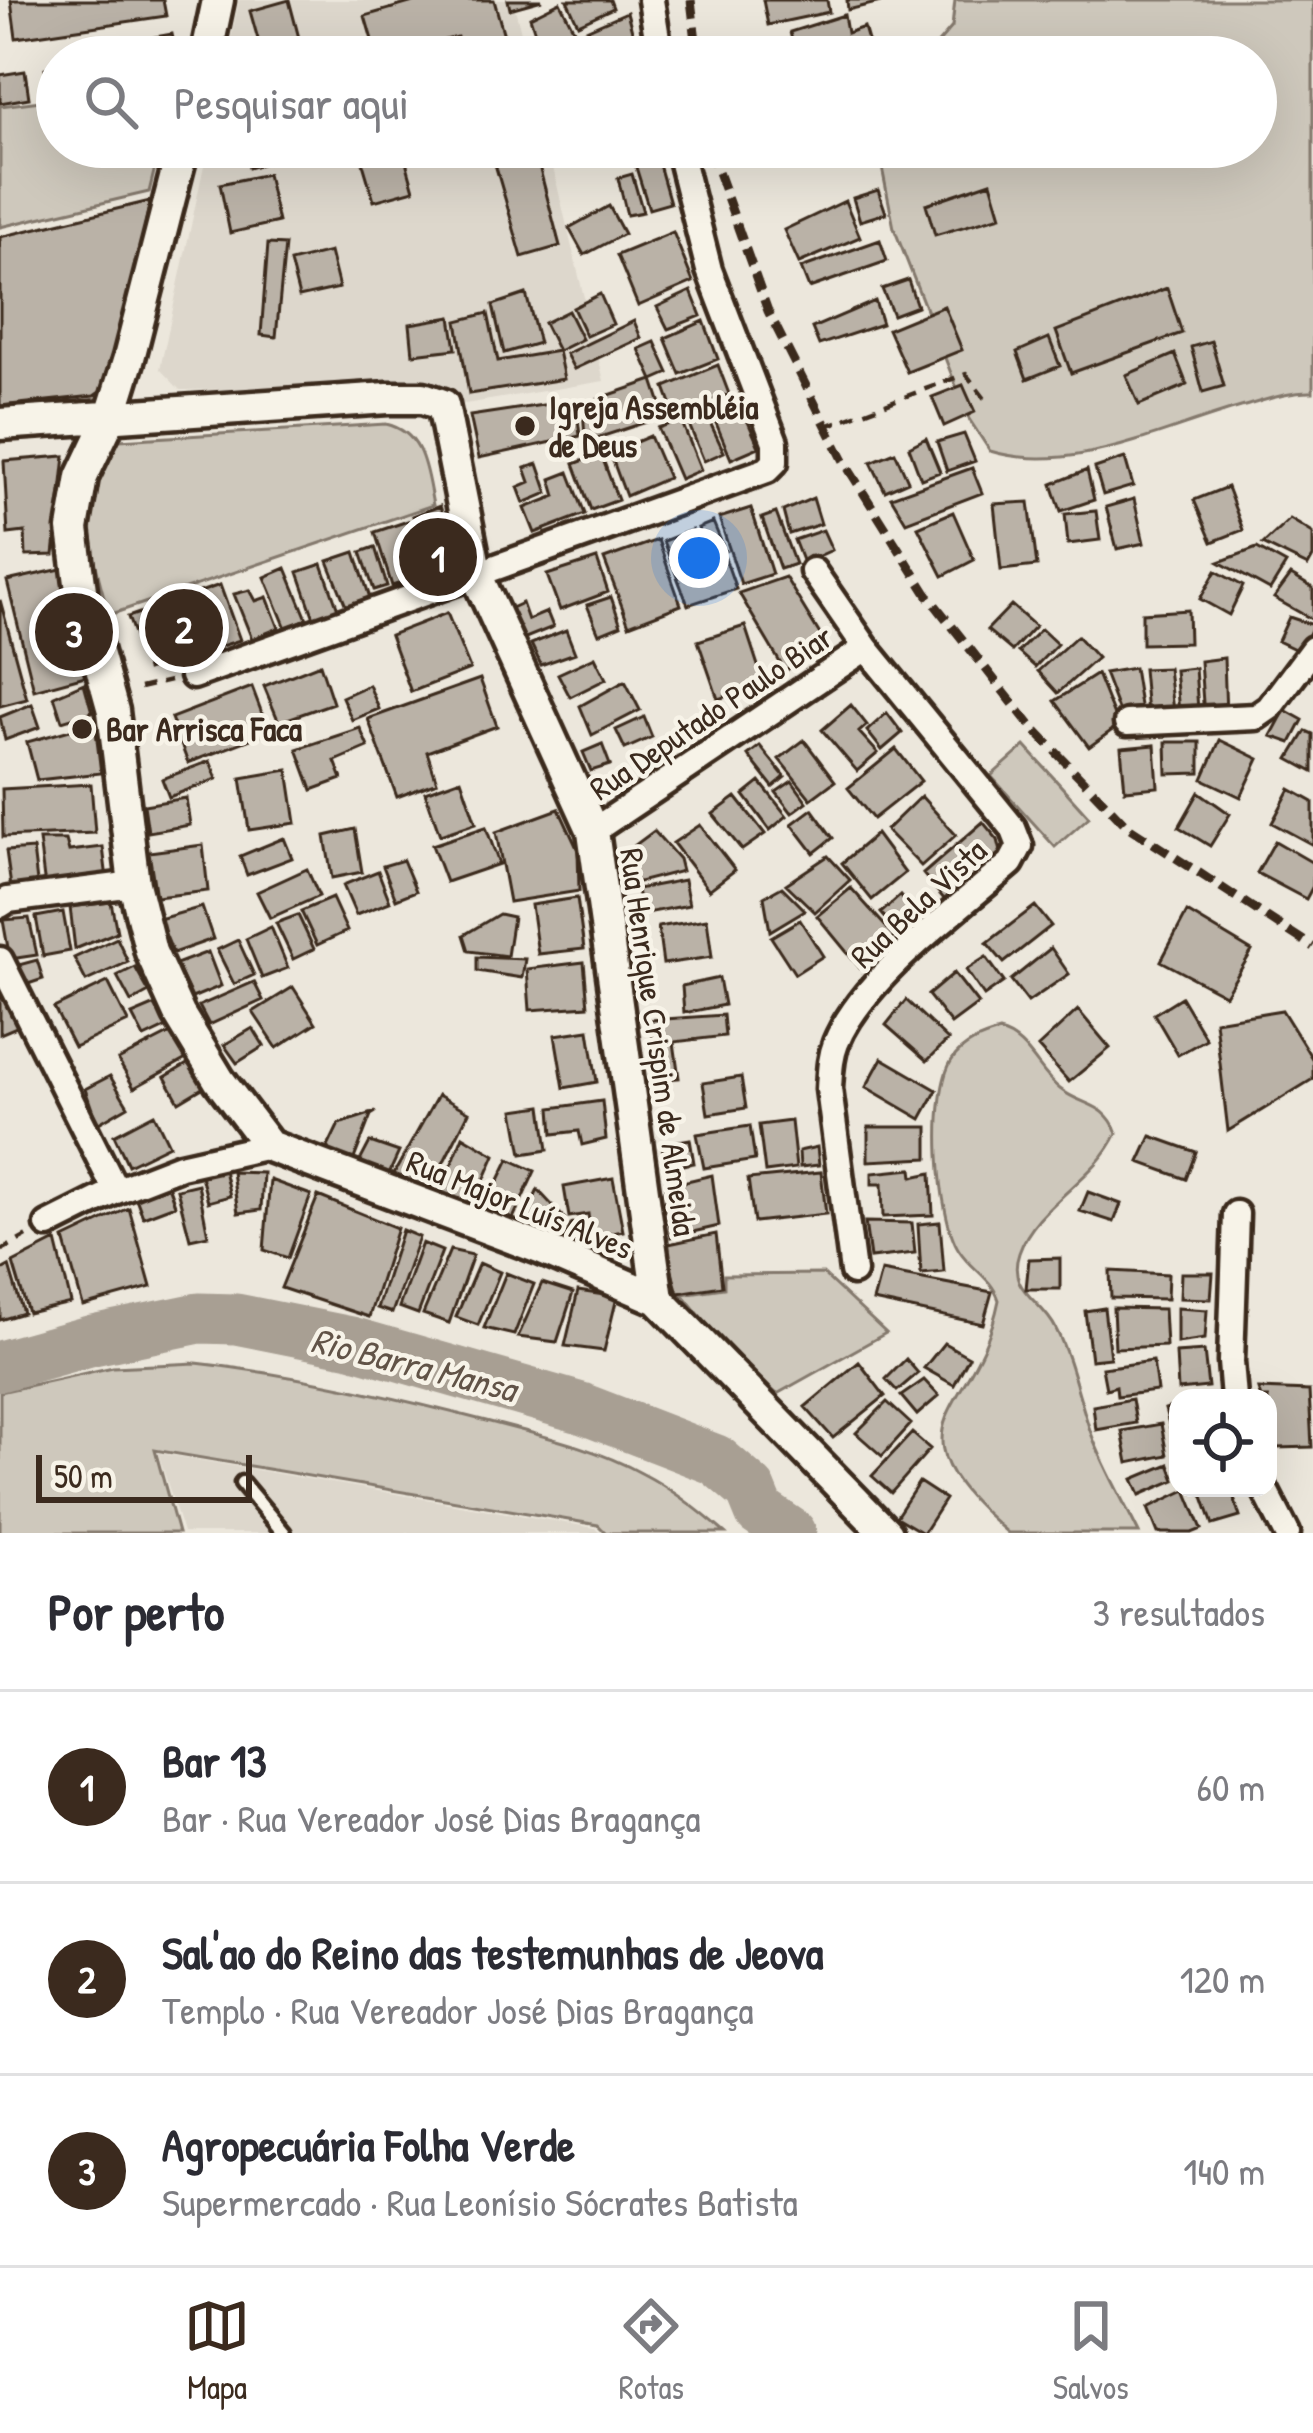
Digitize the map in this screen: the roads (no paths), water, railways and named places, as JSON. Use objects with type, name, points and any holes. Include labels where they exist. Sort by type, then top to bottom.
[{"type":"street","points":[[210,36],[218,0]]},
{"type":"street","points":[[651,0],[657,36]]},
{"type":"street","points":[[48,1225],[181,1166],[269,1146],[219,1080],[179,1014],[152,952],[134,884],[109,694],[82,598],[73,529],[76,495],[111,416],[178,168]]},
{"type":"street","points":[[193,676],[767,470],[775,462],[775,442],[709,270],[683,168]]},
{"type":"street","points":[[134,340],[136,369],[150,392],[190,410]]},
{"type":"street","points":[[94,446],[66,419],[111,388],[134,340]]},
{"type":"street","name":"Rua Henrique Crispim de Almeida","points":[[0,424],[388,398],[438,401],[446,411],[477,576],[593,831],[658,1299]]},
{"type":"street","points":[[94,446],[124,424],[190,410]]},
{"type":"street","name":"Rua Bela Vista","points":[[812,571],[866,648],[1012,828],[1020,846],[1011,863],[877,983],[836,1042],[829,1089],[853,1272]]},
{"type":"street","name":"Rua Deputado Paulo Biar","points":[[593,831],[866,648]]},
{"type":"street","points":[[1127,723],[1256,717],[1269,708],[1313,649]]},
{"type":"street","points":[[0,905],[8,900],[134,884]]},
{"type":"street","points":[[0,960],[116,1192]]},
{"type":"street","name":"Rua Major Luís Alves","points":[[269,1146],[542,1249],[658,1299],[886,1533]]},
{"type":"street","points":[[1234,1389],[1237,1214]]},
{"type":"street","points":[[1269,1497],[1287,1533]]},
{"type":"lane","points":[[242,1483],[284,1533]]},
{"type":"waterway","name":"Rio Barra Mansa","points":[[0,1366],[199,1318],[236,1319],[351,1342],[581,1408],[716,1460],[751,1490],[760,1512],[791,1533]]},
{"type":"railway","points":[[691,0],[695,36]]},
{"type":"railway","points":[[717,168],[768,311],[846,465],[929,597],[1030,725],[1127,826],[1313,947]]},
{"type":"place","name":"Igreja Assembléia de Deus","points":[[525,426]]},
{"type":"place","name":"Bar 13","points":[[438,557]]},
{"type":"place","name":"Sal'ao do Reino das testemunhas de Jeova","points":[[184,628]]},
{"type":"place","name":"Agropecuária Folha Verde","points":[[74,632]]},
{"type":"place","name":"Bar Arrisca Faca","points":[[82,729]]}]
